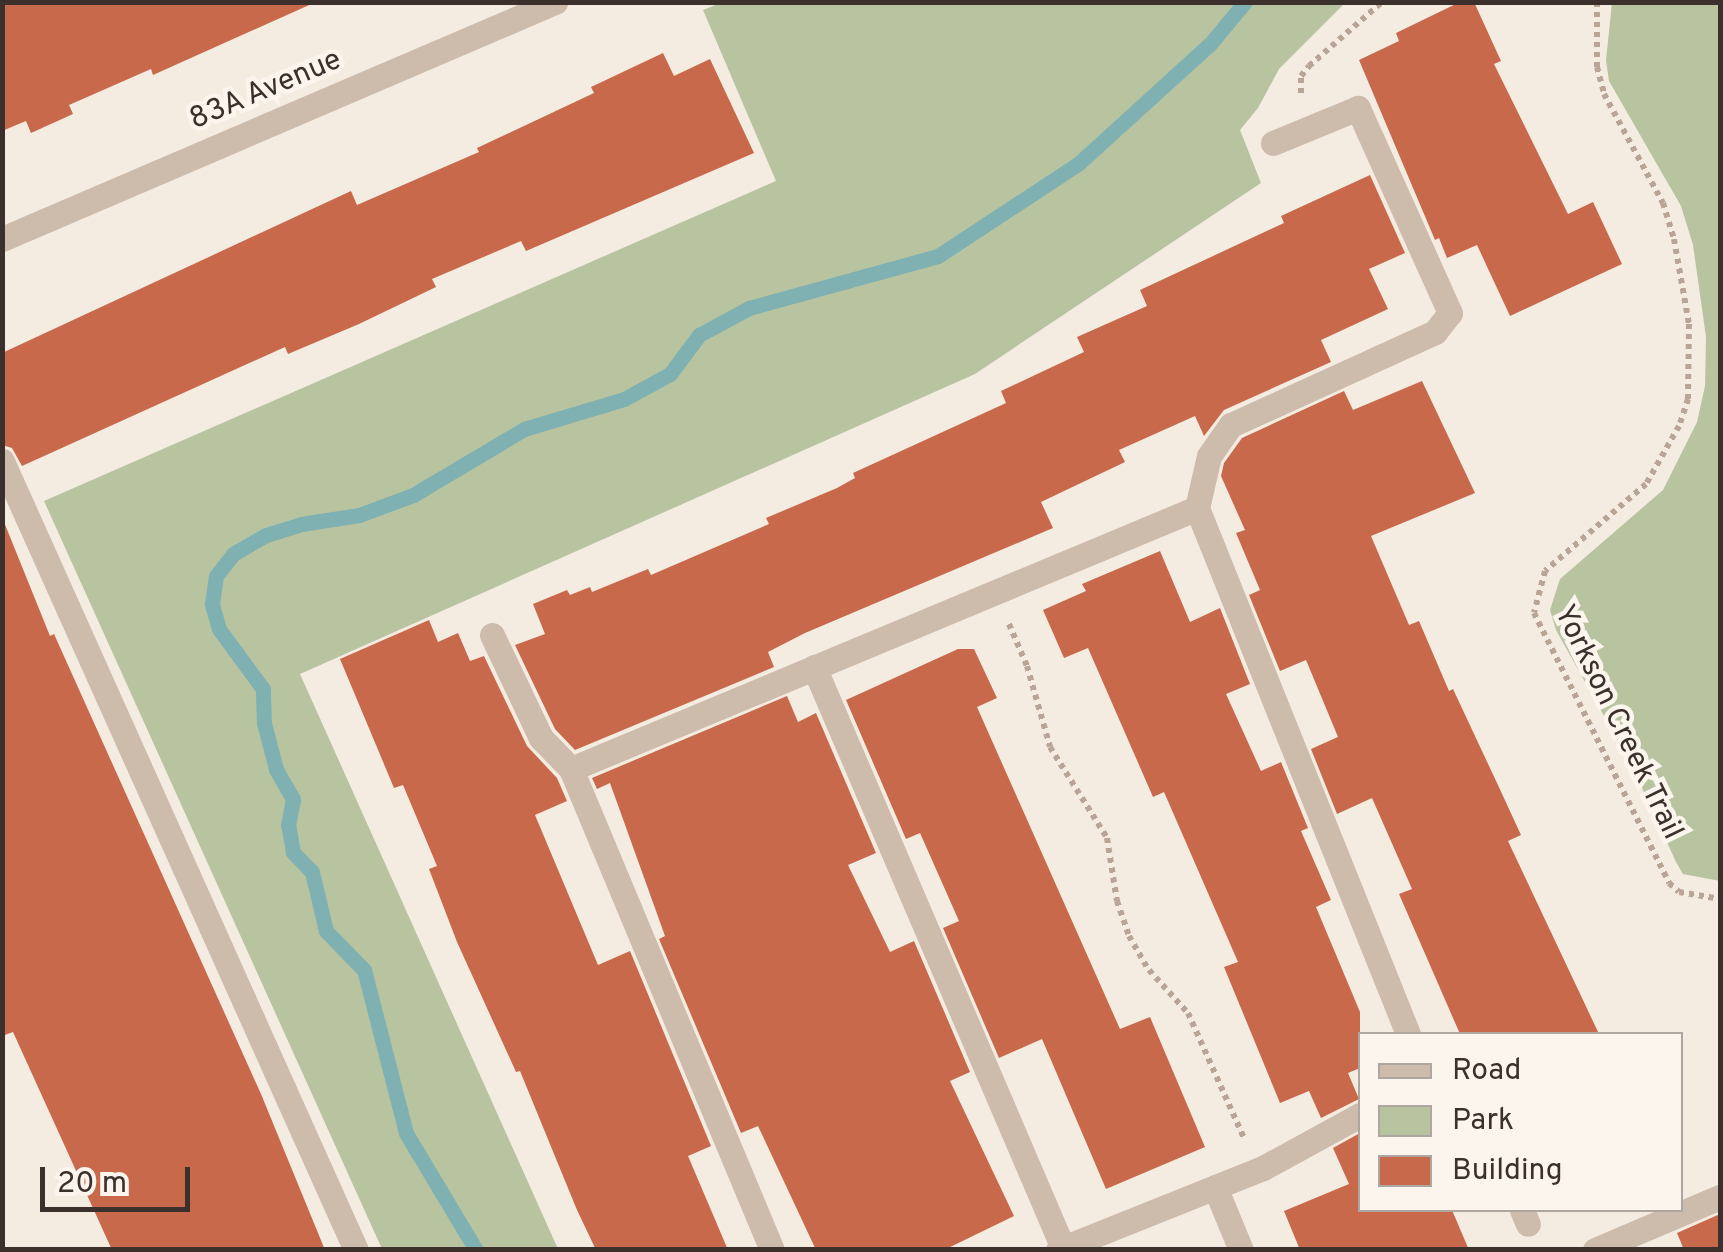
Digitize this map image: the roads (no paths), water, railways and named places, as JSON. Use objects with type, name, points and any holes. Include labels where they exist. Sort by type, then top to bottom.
[{"type":"street","name":"83A Avenue","points":[[2,239],[555,2]]},
{"type":"street","points":[[1273,143],[1358,108],[1450,313],[1436,332],[1231,425],[1217,438],[1209,456],[1197,508],[1407,1032]]},
{"type":"street","points":[[2,461],[356,1250]]},
{"type":"street","points":[[570,769],[1197,508]]},
{"type":"street","points":[[492,635],[541,738],[570,769],[772,1250]]},
{"type":"street","points":[[814,668],[1060,1248],[1263,1168],[1358,1116]]},
{"type":"street","points":[[1215,1187],[1242,1250]]},
{"type":"street","points":[[1595,1250],[1720,1197]]},
{"type":"waterway","points":[[476,1250],[406,1133],[364,970],[326,931],[312,872],[293,852],[288,825],[293,799],[276,769],[264,723],[263,689],[219,629],[212,604],[216,576],[233,554],[266,535],[301,524],[359,515],[413,495],[524,429],[624,399],[670,374],[699,335],[749,308],[938,256],[1079,163],[1210,44],[1245,2]]}]
